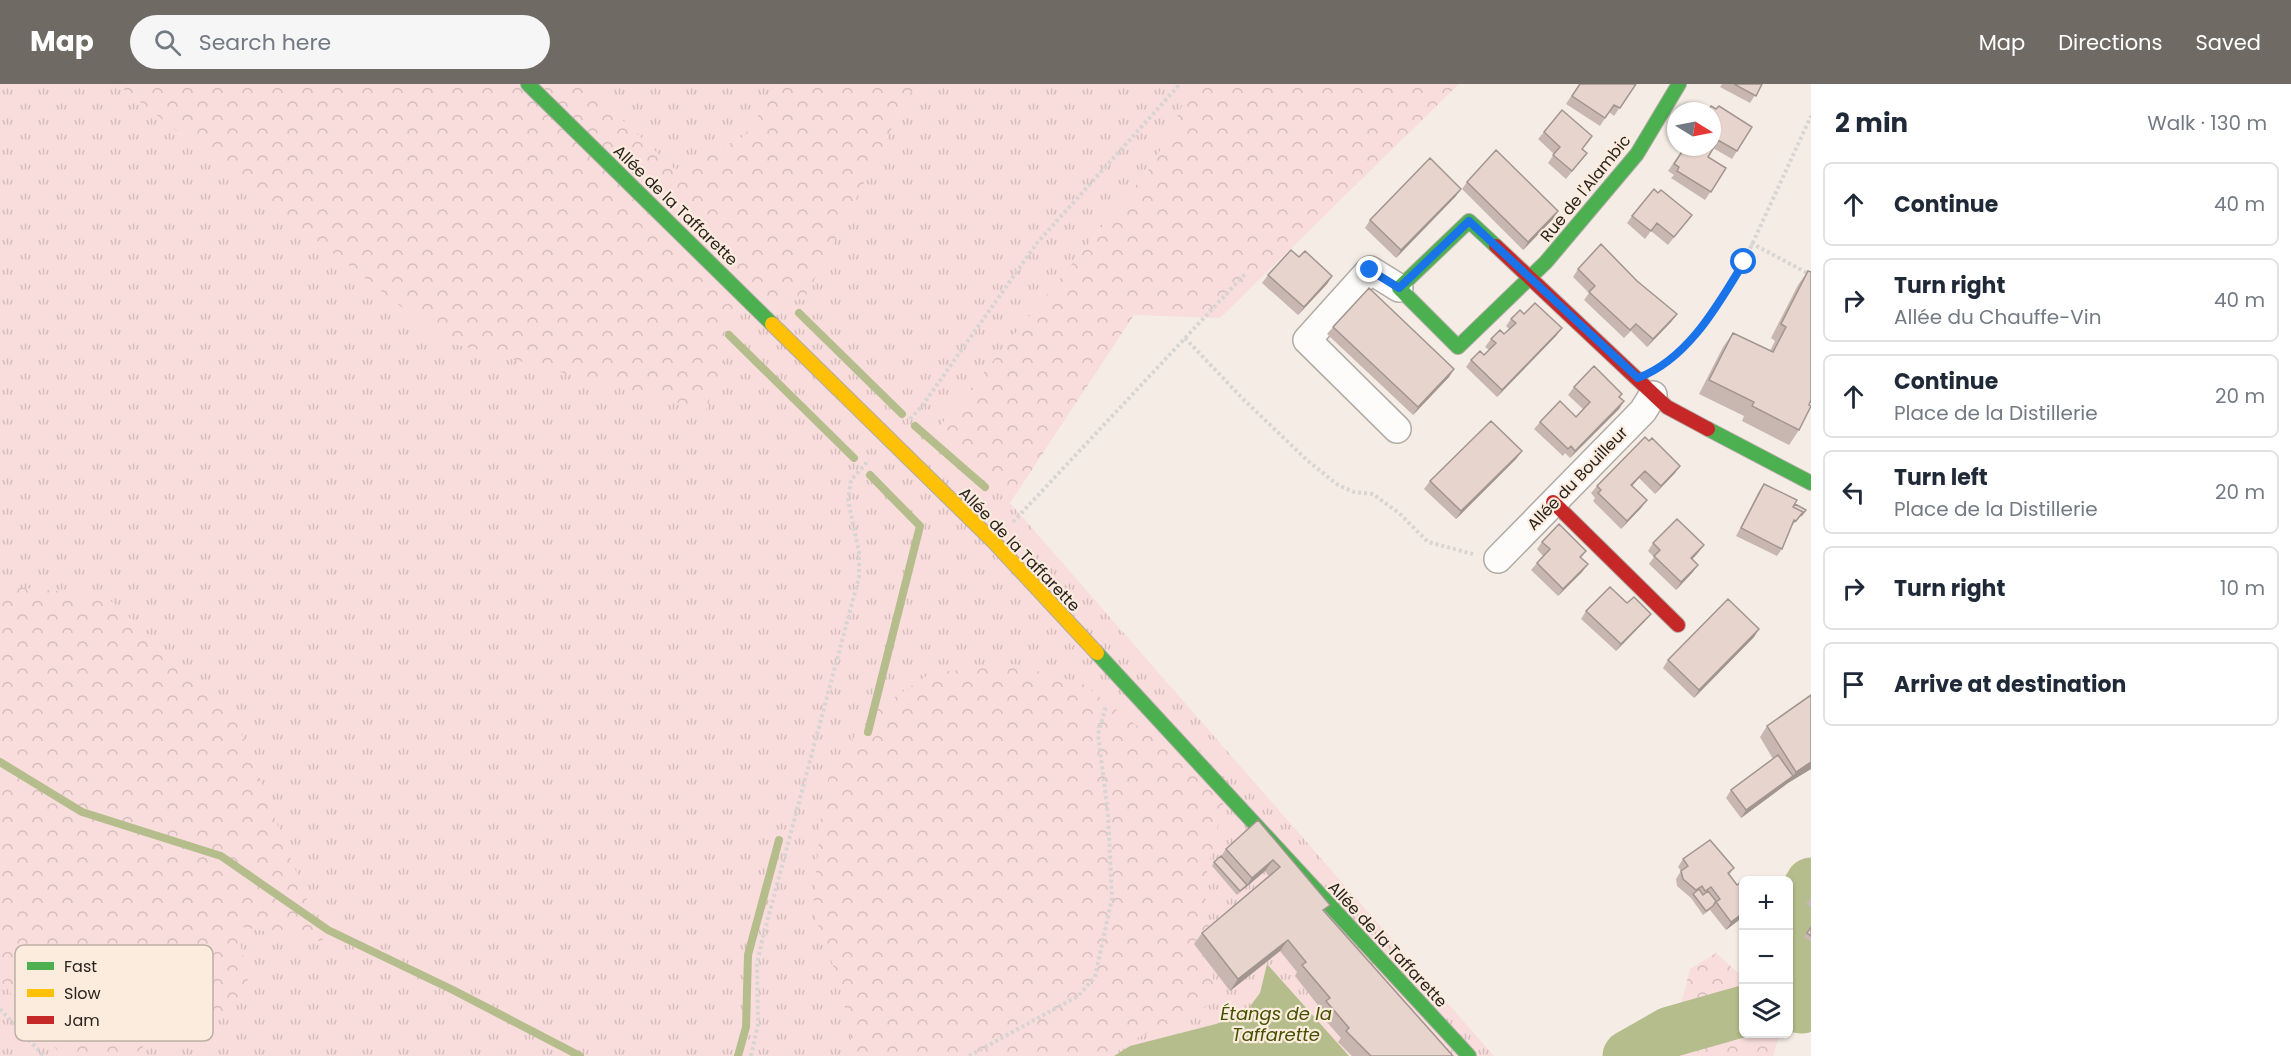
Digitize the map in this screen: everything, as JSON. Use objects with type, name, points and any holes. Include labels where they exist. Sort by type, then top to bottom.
[{"type":"street","name":"Allée de la Taffarette","points":[[528,84],[994,542],[1469,1056]]},
{"type":"street","name":"Rue de l'Alambic","points":[[1399,288],[1458,347],[1530,278],[1637,154],[1678,84]]},
{"type":"street","points":[[1397,429],[1307,340],[1370,270],[1399,288],[1469,221],[1667,407],[1811,483]]},
{"type":"street","name":"Allée du Bouilleur","points":[[1498,559],[1643,411],[1646,386]]},
{"type":"street","points":[[1553,502],[1678,625]]},
{"type":"path","points":[[751,1056],[758,1024],[757,964],[762,941],[859,577],[859,552],[848,500],[850,480],[922,406],[1037,243],[1180,84]]},
{"type":"path","points":[[1646,386],[1656,371],[1707,323],[1744,262],[1811,116]]},
{"type":"path","points":[[1752,243],[1811,275]]},
{"type":"path","points":[[994,542],[1245,274]]},
{"type":"path","points":[[1185,338],[1243,399],[1308,461],[1338,485],[1354,492],[1373,494],[1399,513],[1428,542],[1498,559]]},
{"type":"path","points":[[969,1056],[1078,996],[1095,977],[1112,898],[1108,814],[1098,734],[1116,674]]},
{"type":"path","points":[[0,1009],[15,1025]]},
{"type":"path","points":[[30,1041],[44,1056]]},
{"type":"green space","points":[[0,84],[117,84],[446,342],[741,311],[805,298],[910,93],[929,84],[1193,84],[1154,163],[936,431],[1010,503],[1494,1056],[0,1056]]},
{"type":"green space","points":[[117,84],[584,84],[675,170],[743,137],[780,84],[929,84],[910,93],[805,298],[741,311],[706,410],[446,342]]},
{"type":"green space","points":[[584,84],[780,84],[743,137],[675,170]]},
{"type":"green space","points":[[1193,84],[1459,84],[1220,318],[1134,315],[1010,503],[936,431],[1154,163]]},
{"type":"green space","points":[[0,586],[104,595],[231,708],[324,942],[237,926],[251,996],[213,1020],[213,945],[15,945],[15,998],[0,980]]},
{"type":"green space","points":[[1013,664],[1083,684],[1145,732],[1222,759],[1226,791],[1204,885],[1212,954],[1214,1003],[1097,1056],[854,1056],[841,987],[813,911],[823,791],[837,759],[877,709],[931,673]]},
{"type":"green space","points":[[1716,953],[1739,972],[1739,1038],[1779,1038],[1773,1056],[1661,1056],[1683,1043],[1680,1008],[1690,969]]},
{"type":"green space","points":[[1793,967],[1795,967],[1808,996],[1793,1017],[1793,984]]},
{"type":"green space","points":[[50,1041],[149,1041],[134,1056],[62,1056]]},
{"type":"water","name":"Étangs de la Taffarette","points":[[1267,964],[1349,1056],[1114,1056],[1130,1046],[1216,1024],[1245,1013],[1260,993]]},
{"type":"building","points":[[1580,84],[1636,84],[1620,108],[1614,105],[1605,118],[1572,96]]},
{"type":"building","points":[[1734,84],[1762,84],[1756,96]]},
{"type":"building","points":[[1721,107],[1752,127],[1737,151],[1721,142]]},
{"type":"building","points":[[1562,110],[1592,136],[1582,149],[1587,153],[1572,171],[1553,155],[1560,147],[1544,132]]},
{"type":"building","points":[[1496,150],[1558,211],[1528,242],[1467,182]]},
{"type":"building","points":[[1679,156],[1709,156],[1726,168],[1711,192],[1677,171],[1679,167],[1674,164]]},
{"type":"building","points":[[1430,158],[1461,189],[1401,250],[1370,220]]},
{"type":"building","points":[[1654,189],[1658,193],[1661,190],[1692,215],[1674,237],[1657,223],[1651,231],[1632,216]]},
{"type":"building","points":[[1601,244],[1637,281],[1677,314],[1653,339],[1636,324],[1630,330],[1589,292],[1595,286],[1578,269]]},
{"type":"building","points":[[1291,250],[1299,257],[1305,251],[1332,276],[1304,307],[1268,275]]},
{"type":"building","points":[[1808,271],[1811,272],[1811,400],[1809,405],[1811,406],[1799,430],[1752,406],[1754,402],[1709,380],[1733,333],[1773,352],[1786,327],[1781,324]]},
{"type":"building","points":[[1369,288],[1454,369],[1418,407],[1333,327]]},
{"type":"building","points":[[1535,303],[1562,328],[1502,390],[1471,360],[1480,351],[1484,355],[1496,343],[1491,339],[1500,330],[1504,334],[1516,323],[1511,319],[1520,310],[1524,314]]},
{"type":"building","points":[[1594,366],[1622,394],[1619,397],[1624,401],[1575,451],[1571,446],[1568,449],[1540,422],[1560,401],[1576,417],[1590,402],[1574,387]]},
{"type":"building","points":[[1491,421],[1522,451],[1461,511],[1430,481]]},
{"type":"building","points":[[1645,437],[1649,441],[1652,438],[1680,466],[1661,486],[1645,471],[1631,485],[1647,500],[1627,521],[1598,493],[1601,490],[1597,486]]},
{"type":"building","points":[[1764,484],[1797,500],[1793,507],[1803,512],[1796,521],[1794,520],[1782,549],[1741,528]]},
{"type":"building","points":[[1795,504],[1806,510],[1801,516],[1803,512],[1793,507]]},
{"type":"building","points":[[1677,519],[1704,545],[1691,558],[1698,565],[1681,582],[1654,556],[1660,550],[1653,543]]},
{"type":"building","points":[[1559,524],[1586,551],[1580,557],[1588,564],[1563,589],[1537,563],[1550,549],[1542,542]]},
{"type":"building","points":[[1610,587],[1627,603],[1634,597],[1651,614],[1621,644],[1586,611]]},
{"type":"building","points":[[1728,599],[1759,629],[1699,690],[1668,660]]},
{"type":"building","points":[[1811,695],[1811,762],[1796,772],[1767,726]]},
{"type":"building","points":[[1778,755],[1793,776],[1746,810],[1731,790]]},
{"type":"building","points":[[1258,820],[1330,905],[1323,910],[1453,1056],[1371,1056],[1346,1031],[1349,1028],[1326,1001],[1330,998],[1302,965],[1306,962],[1288,940],[1238,979],[1202,933],[1280,867],[1273,860],[1252,878],[1226,849]]},
{"type":"building","points":[[1710,840],[1734,868],[1728,873],[1737,885],[1739,884],[1739,916],[1731,922],[1716,902],[1720,899],[1711,887],[1705,891],[1702,886],[1696,890],[1683,879],[1681,871],[1688,866],[1683,859]]},
{"type":"building","points":[[1221,856],[1247,885],[1240,891],[1214,862]]},
{"type":"building","points":[[1699,889],[1703,895],[1708,891],[1716,901],[1706,911],[1693,894]]},
{"type":"waterway","points":[[799,313],[902,414]]},
{"type":"waterway","points":[[729,335],[854,458]]},
{"type":"waterway","points":[[915,426],[985,487]]},
{"type":"waterway","points":[[868,732],[920,526],[870,475]]},
{"type":"waterway","points":[[0,762],[82,812],[221,856],[328,930],[453,990],[580,1056]]},
{"type":"waterway","points":[[738,1056],[746,1027],[748,955],[779,840]]},
{"type":"waterway","points":[[1793,1007],[1802,1008],[1806,980],[1795,940],[1799,903],[1811,883]]},
{"type":"waterway","points":[[1628,1056],[1670,1032],[1739,1012]]},
{"type":"traffic: fast","points":[[528,84],[772,324]]},
{"type":"traffic: fast","points":[[1496,246],[1469,221],[1399,288],[1458,347],[1546,262],[1637,154],[1679,84]]},
{"type":"traffic: fast","points":[[1708,429],[1811,483]]},
{"type":"traffic: fast","points":[[1097,653],[1469,1056]]},
{"type":"traffic: slow","points":[[772,324],[994,542],[1097,653]]},
{"type":"traffic: jam","points":[[1496,246],[1667,407],[1708,429]]},
{"type":"traffic: jam","points":[[1553,502],[1678,625]]},
{"type":"route","points":[[1370,270],[1399,288],[1469,221],[1638,378],[1656,371],[1707,323],[1744,262]]}]
